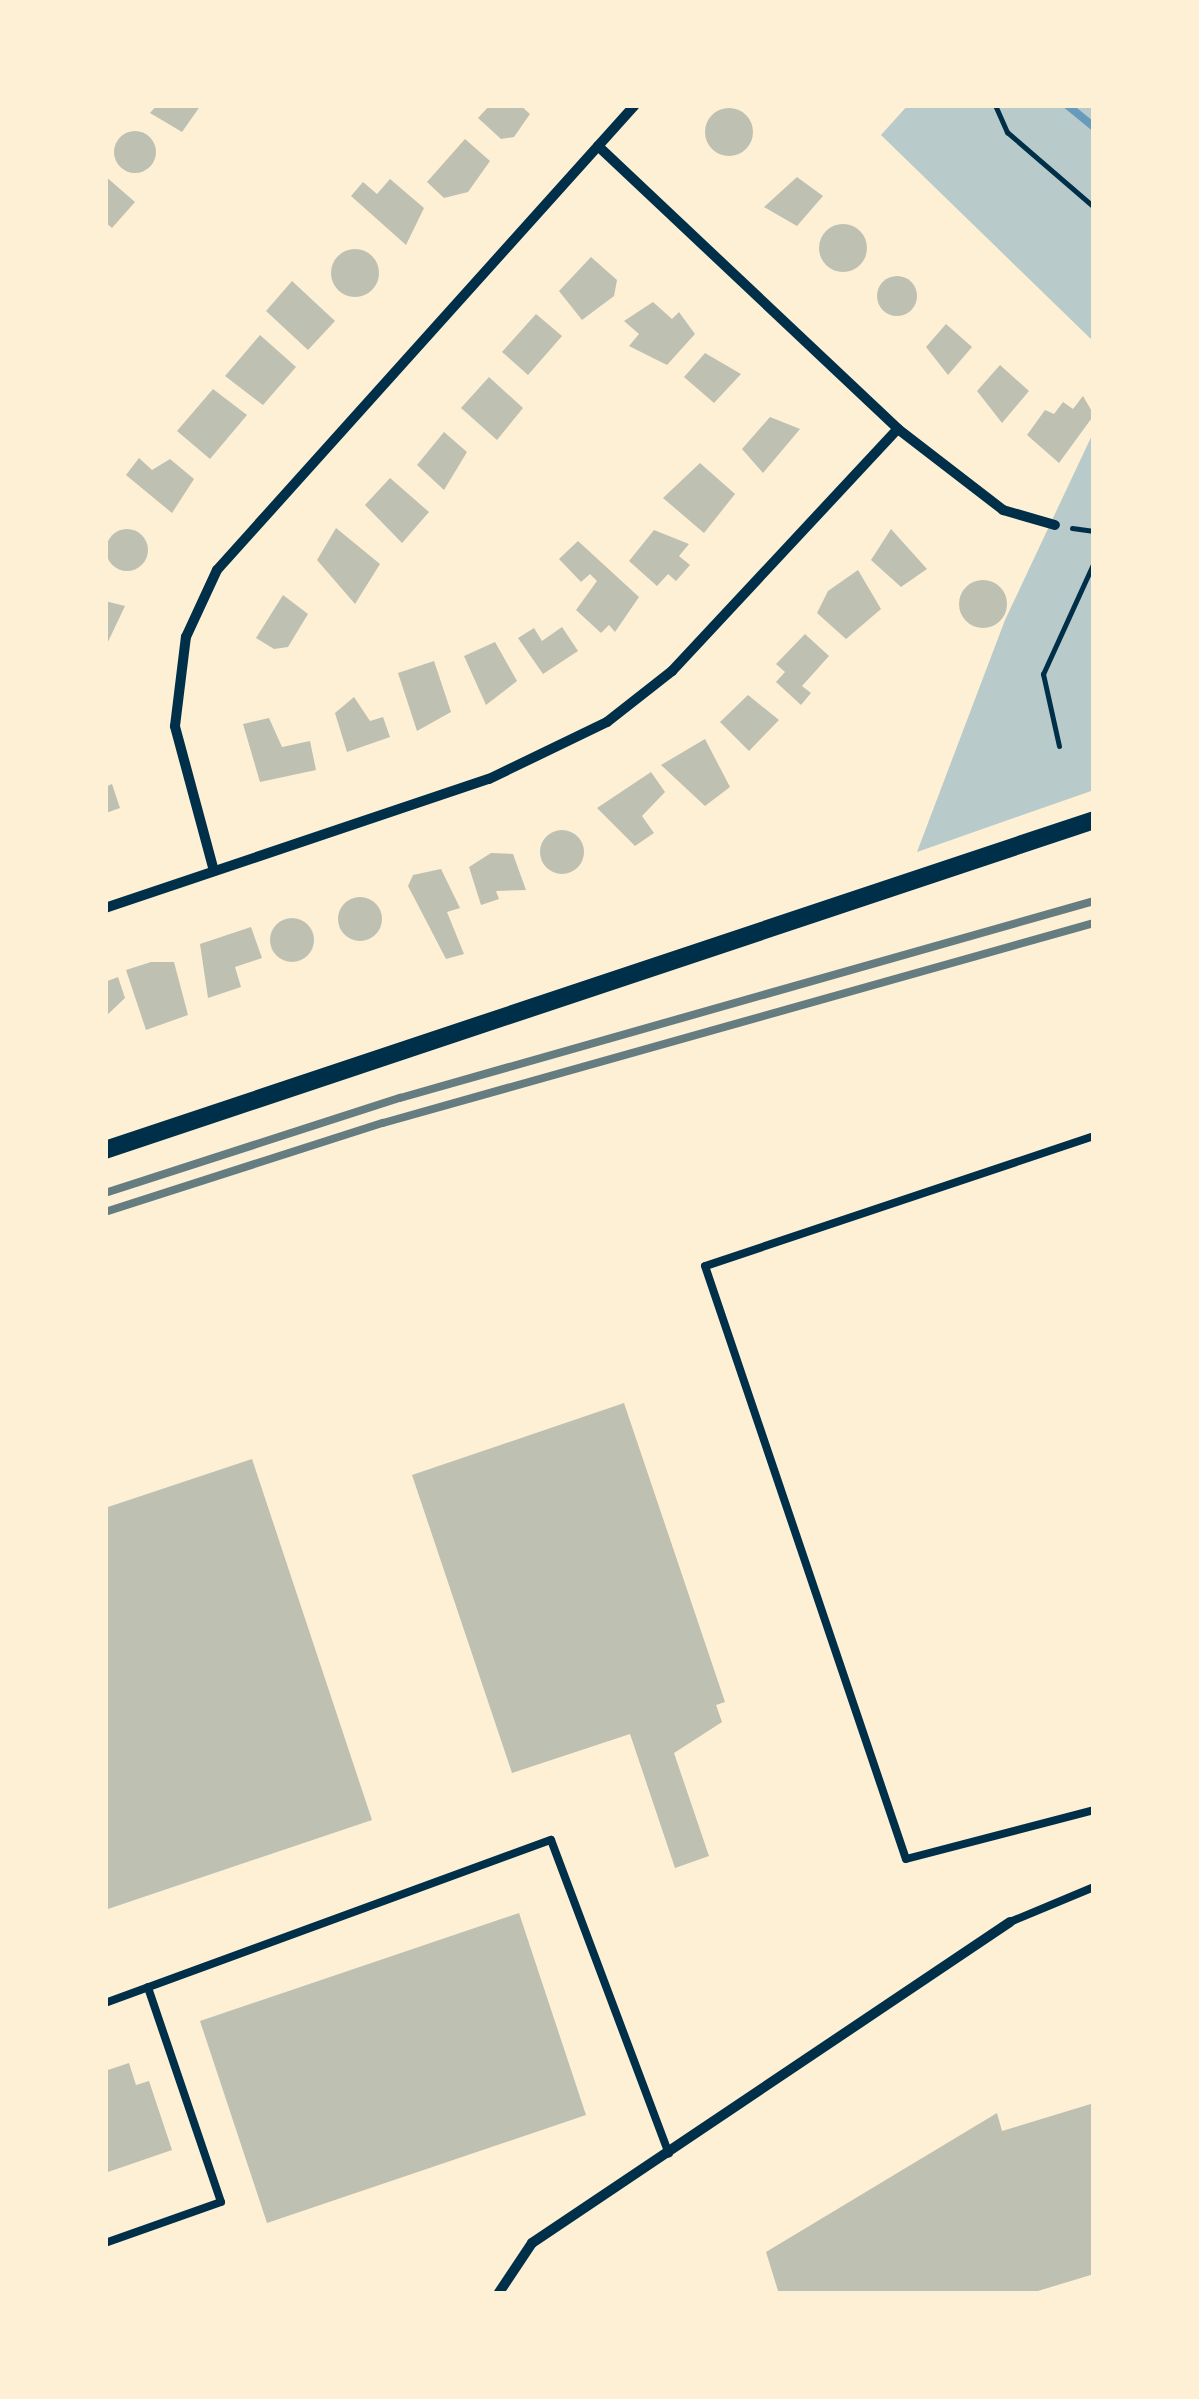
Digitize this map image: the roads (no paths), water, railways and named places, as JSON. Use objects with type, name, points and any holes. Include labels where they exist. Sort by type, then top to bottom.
[{"type":"street","points":[[214,871],[175,726],[177,679],[198,604],[239,536],[634,105]]},
{"type":"street","points":[[598,146],[898,428],[1003,510],[1056,525]]},
{"type":"street","points":[[105,908],[490,779],[607,722],[710,633],[898,428]]},
{"type":"street","points":[[105,1150],[1094,820]]},
{"type":"street","points":[[498,2294],[532,2244],[1010,1922]]},
{"type":"lane","points":[[1094,1136],[705,1266],[906,1860],[1094,1810]]},
{"type":"lane","points":[[105,2003],[551,1840],[669,2154]]},
{"type":"lane","points":[[1010,1922],[1094,1886]]},
{"type":"lane","points":[[105,2243],[221,2202],[148,1988]]},
{"type":"waterway","points":[[1067,105],[1094,127]]},
{"type":"railway","points":[[105,1193],[400,1098],[1094,901]]},
{"type":"railway","points":[[105,1212],[383,1123],[1094,923]]}]
